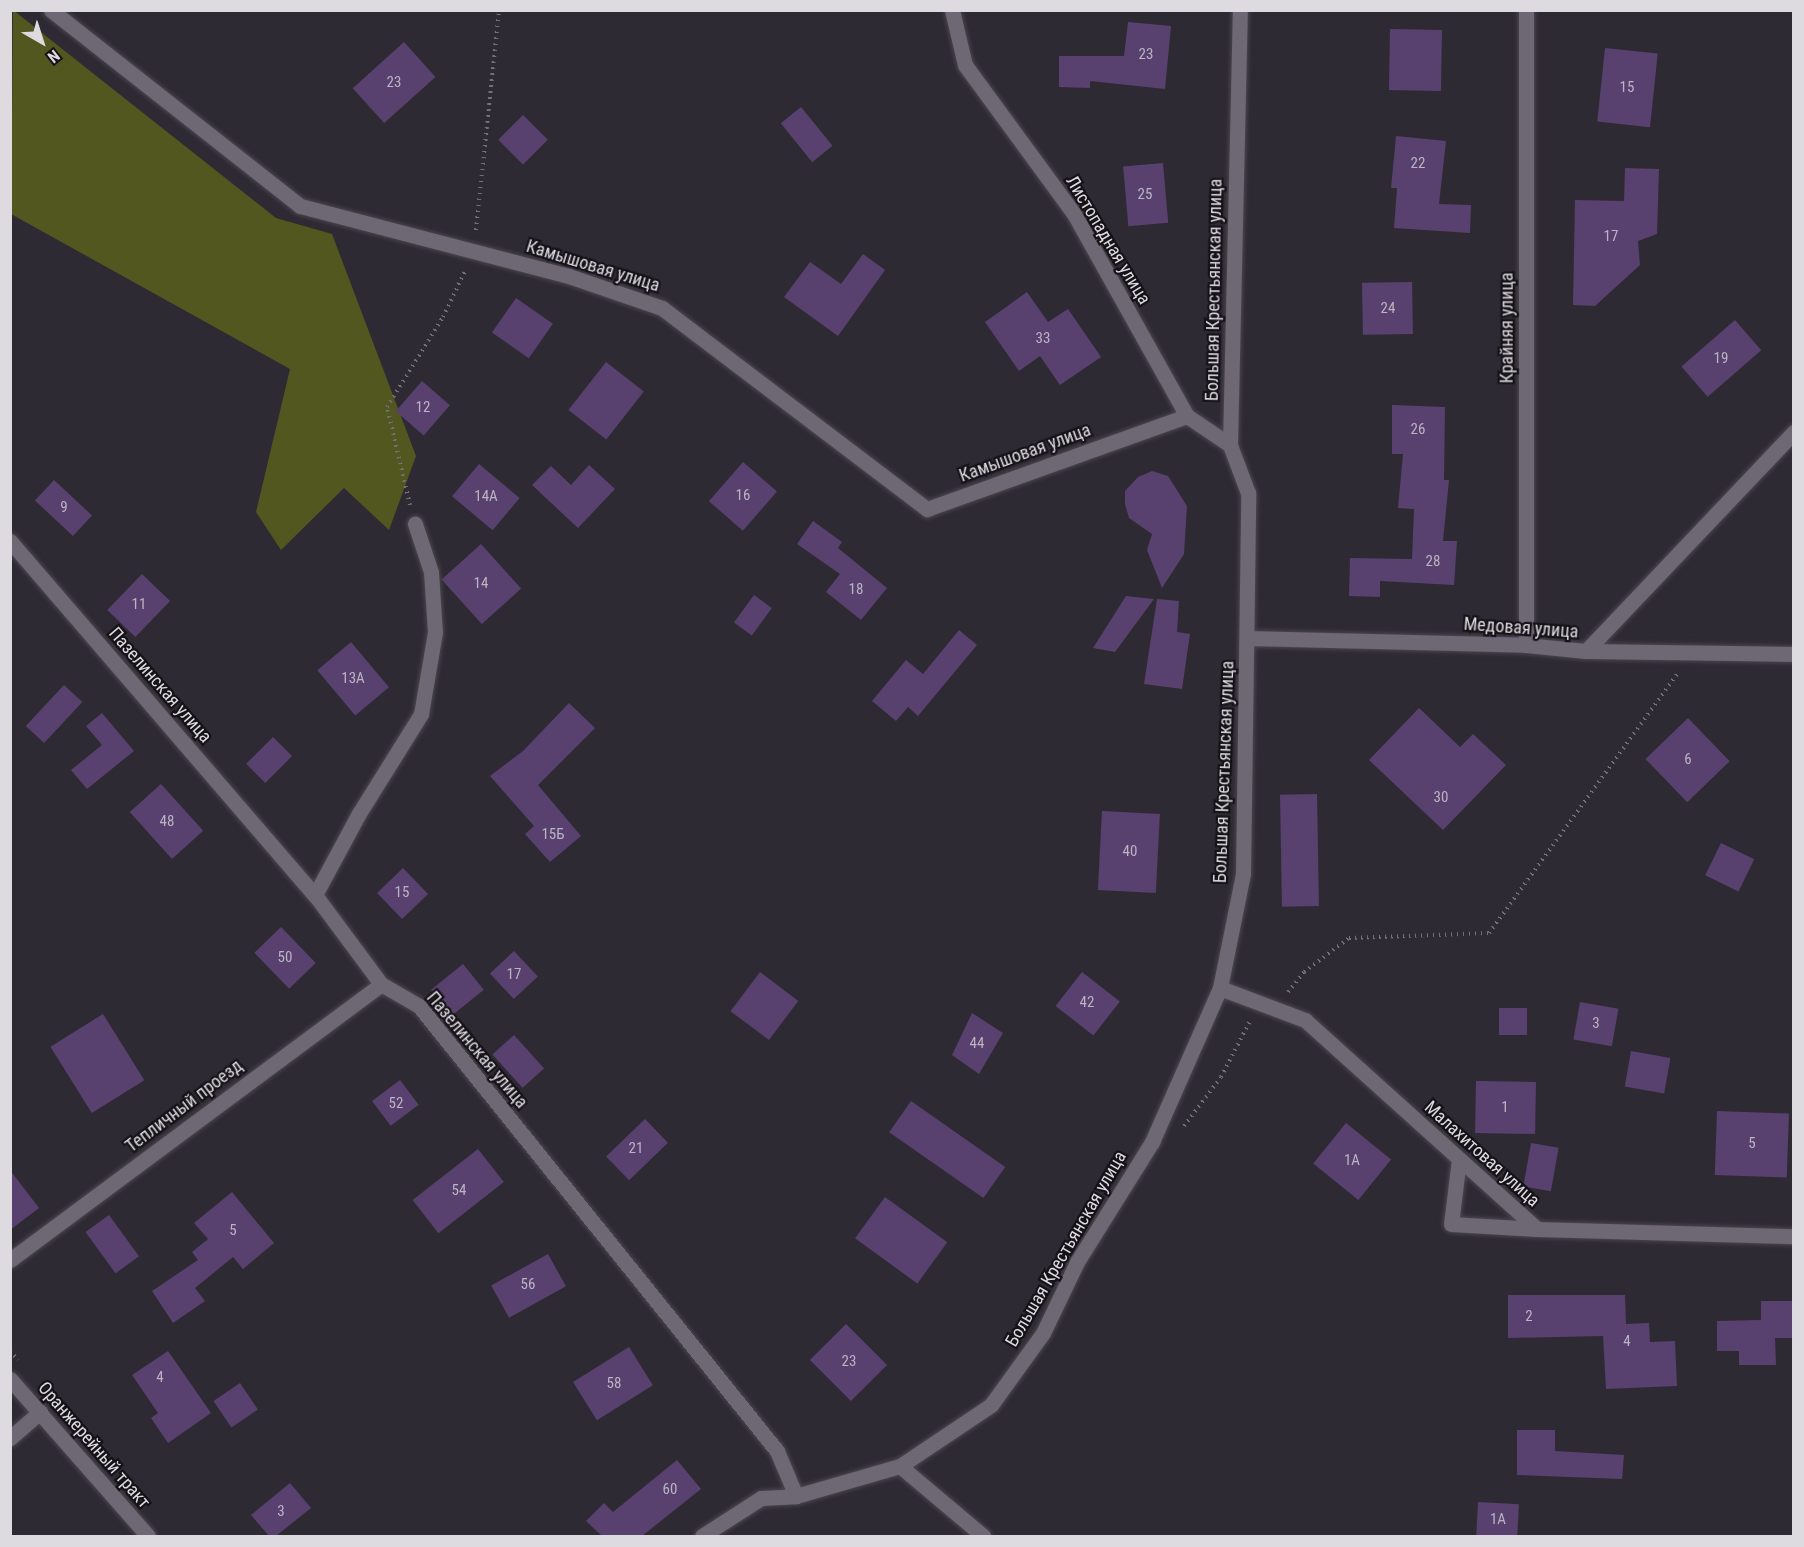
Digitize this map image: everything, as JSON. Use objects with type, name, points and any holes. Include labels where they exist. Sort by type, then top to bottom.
[{"type":"street","name":"Камышовая улица","points":[[51,10],[300,206],[569,276],[662,308],[927,509],[1187,416]]},
{"type":"street","name":"Листопадная улица","points":[[952,10],[965,65],[1074,214],[1187,416],[1230,445]]},
{"type":"street","name":"Большая Крестьянская улица","points":[[702,1536],[761,1498],[796,1496],[900,1466],[991,1405],[1043,1333],[1077,1262],[1152,1142],[1220,988],[1243,874],[1248,493],[1230,445],[1240,10]]},
{"type":"street","name":"Крайняя улица","points":[[1526,10],[1526,645]]},
{"type":"street","points":[[1586,651],[1794,432]]},
{"type":"street","points":[[315,896],[358,815],[421,714],[435,632],[431,572],[415,524]]},
{"type":"street","name":"Пазелинская улица","points":[[10,541],[315,896],[381,984],[419,1006],[434,1024],[777,1451],[796,1496]]},
{"type":"street","name":"Медовая улица","points":[[1247,638],[1526,645],[1586,651],[1794,654]]},
{"type":"street","name":"Тепличный проезд","points":[[10,1260],[381,984]]},
{"type":"street","name":"Малахитовая улица","points":[[1220,988],[1305,1020],[1537,1229],[1794,1236]]},
{"type":"street","points":[[1459,1159],[1451,1224],[1537,1229]]},
{"type":"street","name":"Оранжерейный тракт","points":[[10,1379],[148,1536]]},
{"type":"street","points":[[10,1438],[40,1412]]},
{"type":"street","points":[[900,1466],[982,1536]]},
{"type":"path","points":[[415,524],[387,407],[443,317],[474,252],[499,10]]},
{"type":"path","points":[[1152,1142],[1182,1129],[1221,1077],[1251,1019],[1275,1010],[1304,972],[1349,939],[1489,933],[1692,653]]},
{"type":"green space","points":[[13,10],[276,218],[332,234],[416,456],[389,530],[344,488],[281,550],[256,512],[290,369],[11,214]]},
{"type":"building","points":[[1128,22],[1171,26],[1165,89],[1090,81],[1090,88],[1059,87],[1059,56],[1124,56]]},
{"type":"building","points":[[1390,29],[1442,30],[1441,91],[1389,90]]},
{"type":"building","points":[[404,42],[435,77],[384,123],[353,88]]},
{"type":"building","points":[[1605,48],[1658,54],[1650,127],[1597,122]]},
{"type":"building","points":[[801,107],[832,146],[812,162],[781,123]]},
{"type":"building","points":[[523,115],[548,140],[523,164],[498,140]]},
{"type":"building","points":[[1396,136],[1446,141],[1439,204],[1471,205],[1470,233],[1394,228],[1397,188],[1391,188]]},
{"type":"building","points":[[1163,163],[1168,223],[1128,226],[1123,166]]},
{"type":"building","points":[[1625,168],[1659,169],[1657,234],[1638,241],[1640,265],[1595,306],[1573,305],[1575,200],[1624,201]]},
{"type":"building","points":[[863,254],[885,270],[838,336],[784,297],[810,262],[841,284]]},
{"type":"building","points":[[1412,282],[1413,334],[1363,335],[1362,283]]},
{"type":"building","points":[[1027,292],[1048,322],[1068,309],[1101,357],[1060,385],[1040,356],[1019,371],[985,322]]},
{"type":"building","points":[[516,298],[553,324],[529,358],[492,332]]},
{"type":"building","points":[[1735,320],[1761,350],[1708,397],[1681,367]]},
{"type":"building","points":[[606,362],[644,392],[606,440],[568,410]]},
{"type":"building","points":[[422,381],[450,405],[424,435],[396,411]]},
{"type":"building","points":[[1392,405],[1445,407],[1444,480],[1449,480],[1443,541],[1457,541],[1454,585],[1380,581],[1380,597],[1349,596],[1350,558],[1412,559],[1414,509],[1398,508],[1403,454],[1392,454]]},
{"type":"building","points":[[743,462],[777,492],[743,531],[709,501]]},
{"type":"building","points":[[479,464],[520,498],[493,530],[452,496]]},
{"type":"building","points":[[589,465],[615,489],[578,528],[532,485],[551,466],[571,485]]},
{"type":"building","points":[[1152,471],[1168,476],[1187,506],[1184,554],[1162,588],[1147,550],[1152,534],[1129,518],[1125,504],[1125,491],[1138,477]]},
{"type":"building","points":[[54,480],[92,515],[73,536],[35,500]]},
{"type":"building","points":[[813,521],[842,542],[838,548],[887,588],[861,620],[826,592],[840,574],[797,544]]},
{"type":"building","points":[[481,544],[521,589],[482,624],[442,579]]},
{"type":"building","points":[[142,574],[170,601],[135,637],[107,610]]},
{"type":"building","points":[[754,595],[772,608],[752,635],[734,623]]},
{"type":"building","points":[[1126,596],[1154,599],[1115,652],[1093,648]]},
{"type":"building","points":[[1157,599],[1179,601],[1177,632],[1190,634],[1182,689],[1144,684]]},
{"type":"building","points":[[959,630],[977,645],[918,716],[908,707],[896,721],[872,701],[906,660],[923,674]]},
{"type":"building","points":[[351,642],[389,687],[355,715],[317,670]]},
{"type":"building","points":[[64,685],[82,702],[44,743],[26,726]]},
{"type":"building","points":[[569,703],[595,728],[538,785],[581,836],[550,862],[525,834],[534,826],[490,776],[523,751]]},
{"type":"building","points":[[1419,708],[1460,747],[1473,734],[1506,765],[1443,830],[1369,760]]},
{"type":"building","points":[[102,713],[134,751],[87,789],[71,770],[102,745],[86,726]]},
{"type":"building","points":[[1688,718],[1730,761],[1687,802],[1646,759]]},
{"type":"building","points":[[273,737],[292,756],[265,783],[246,764]]},
{"type":"building","points":[[161,784],[203,831],[172,859],[130,812]]},
{"type":"building","points":[[1317,794],[1319,906],[1282,907],[1280,795]]},
{"type":"building","points":[[1102,811],[1160,814],[1156,893],[1098,890]]},
{"type":"building","points":[[1721,843],[1754,859],[1738,892],[1705,875]]},
{"type":"building","points":[[403,868],[428,894],[402,919],[377,893]]},
{"type":"building","points":[[281,927],[316,963],[289,989],[254,953]]},
{"type":"building","points":[[514,951],[538,977],[514,999],[490,974]]},
{"type":"building","points":[[463,964],[484,990],[452,1015],[431,990]]},
{"type":"building","points":[[760,972],[798,1001],[769,1040],[731,1011]]},
{"type":"building","points":[[1082,972],[1120,1002],[1093,1035],[1056,1006]]},
{"type":"building","points":[[1580,1002],[1618,1009],[1612,1046],[1573,1039]]},
{"type":"building","points":[[1499,1008],[1527,1008],[1527,1035],[1499,1035]]},
{"type":"building","points":[[972,1013],[1003,1033],[979,1074],[952,1055]]},
{"type":"building","points":[[103,1014],[144,1080],[92,1113],[50,1047]]},
{"type":"building","points":[[514,1035],[544,1068],[523,1088],[492,1054]]},
{"type":"building","points":[[1631,1051],[1670,1058],[1664,1093],[1625,1086]]},
{"type":"building","points":[[400,1080],[419,1105],[391,1126],[372,1101]]},
{"type":"building","points":[[1476,1081],[1536,1082],[1535,1134],[1475,1133]]},
{"type":"building","points":[[911,1101],[1005,1167],[983,1198],[889,1132]]},
{"type":"building","points":[[1717,1111],[1789,1114],[1787,1177],[1715,1175]]},
{"type":"building","points":[[645,1119],[668,1143],[629,1180],[606,1157]]},
{"type":"building","points":[[1346,1123],[1391,1160],[1358,1200],[1313,1163]]},
{"type":"building","points":[[1531,1143],[1559,1148],[1551,1191],[1523,1186]]},
{"type":"building","points":[[478,1149],[504,1182],[438,1233],[413,1200]]},
{"type":"building","points":[[10,1170],[39,1208],[10,1230]]},
{"type":"building","points":[[232,1192],[274,1243],[243,1269],[233,1257],[195,1288],[205,1301],[173,1323],[152,1291],[198,1260],[192,1252],[208,1239],[194,1223]]},
{"type":"building","points":[[885,1197],[947,1242],[917,1284],[855,1238]]},
{"type":"building","points":[[109,1215],[139,1256],[116,1273],[86,1232]]},
{"type":"building","points":[[548,1254],[566,1286],[509,1318],[491,1286]]},
{"type":"building","points":[[1508,1295],[1625,1295],[1626,1324],[1649,1323],[1650,1342],[1675,1341],[1677,1386],[1606,1389],[1603,1336],[1508,1338]]},
{"type":"building","points":[[1761,1301],[1794,1301],[1794,1338],[1775,1338],[1776,1365],[1739,1365],[1739,1351],[1717,1351],[1717,1321],[1761,1320]]},
{"type":"building","points":[[846,1324],[887,1365],[851,1401],[810,1360]]},
{"type":"building","points":[[629,1347],[653,1385],[597,1420],[573,1382]]},
{"type":"building","points":[[168,1351],[211,1413],[168,1443],[151,1418],[158,1413],[132,1375]]},
{"type":"building","points":[[240,1383],[258,1410],[231,1427],[213,1401]]},
{"type":"building","points":[[1517,1430],[1555,1430],[1555,1451],[1624,1455],[1622,1479],[1517,1475]]},
{"type":"building","points":[[677,1460],[701,1489],[642,1536],[602,1536],[586,1521],[604,1503],[613,1512]]},
{"type":"building","points":[[290,1483],[311,1508],[276,1536],[269,1536],[251,1515]]},
{"type":"building","points":[[1478,1502],[1519,1504],[1517,1536],[1476,1536]]}]
